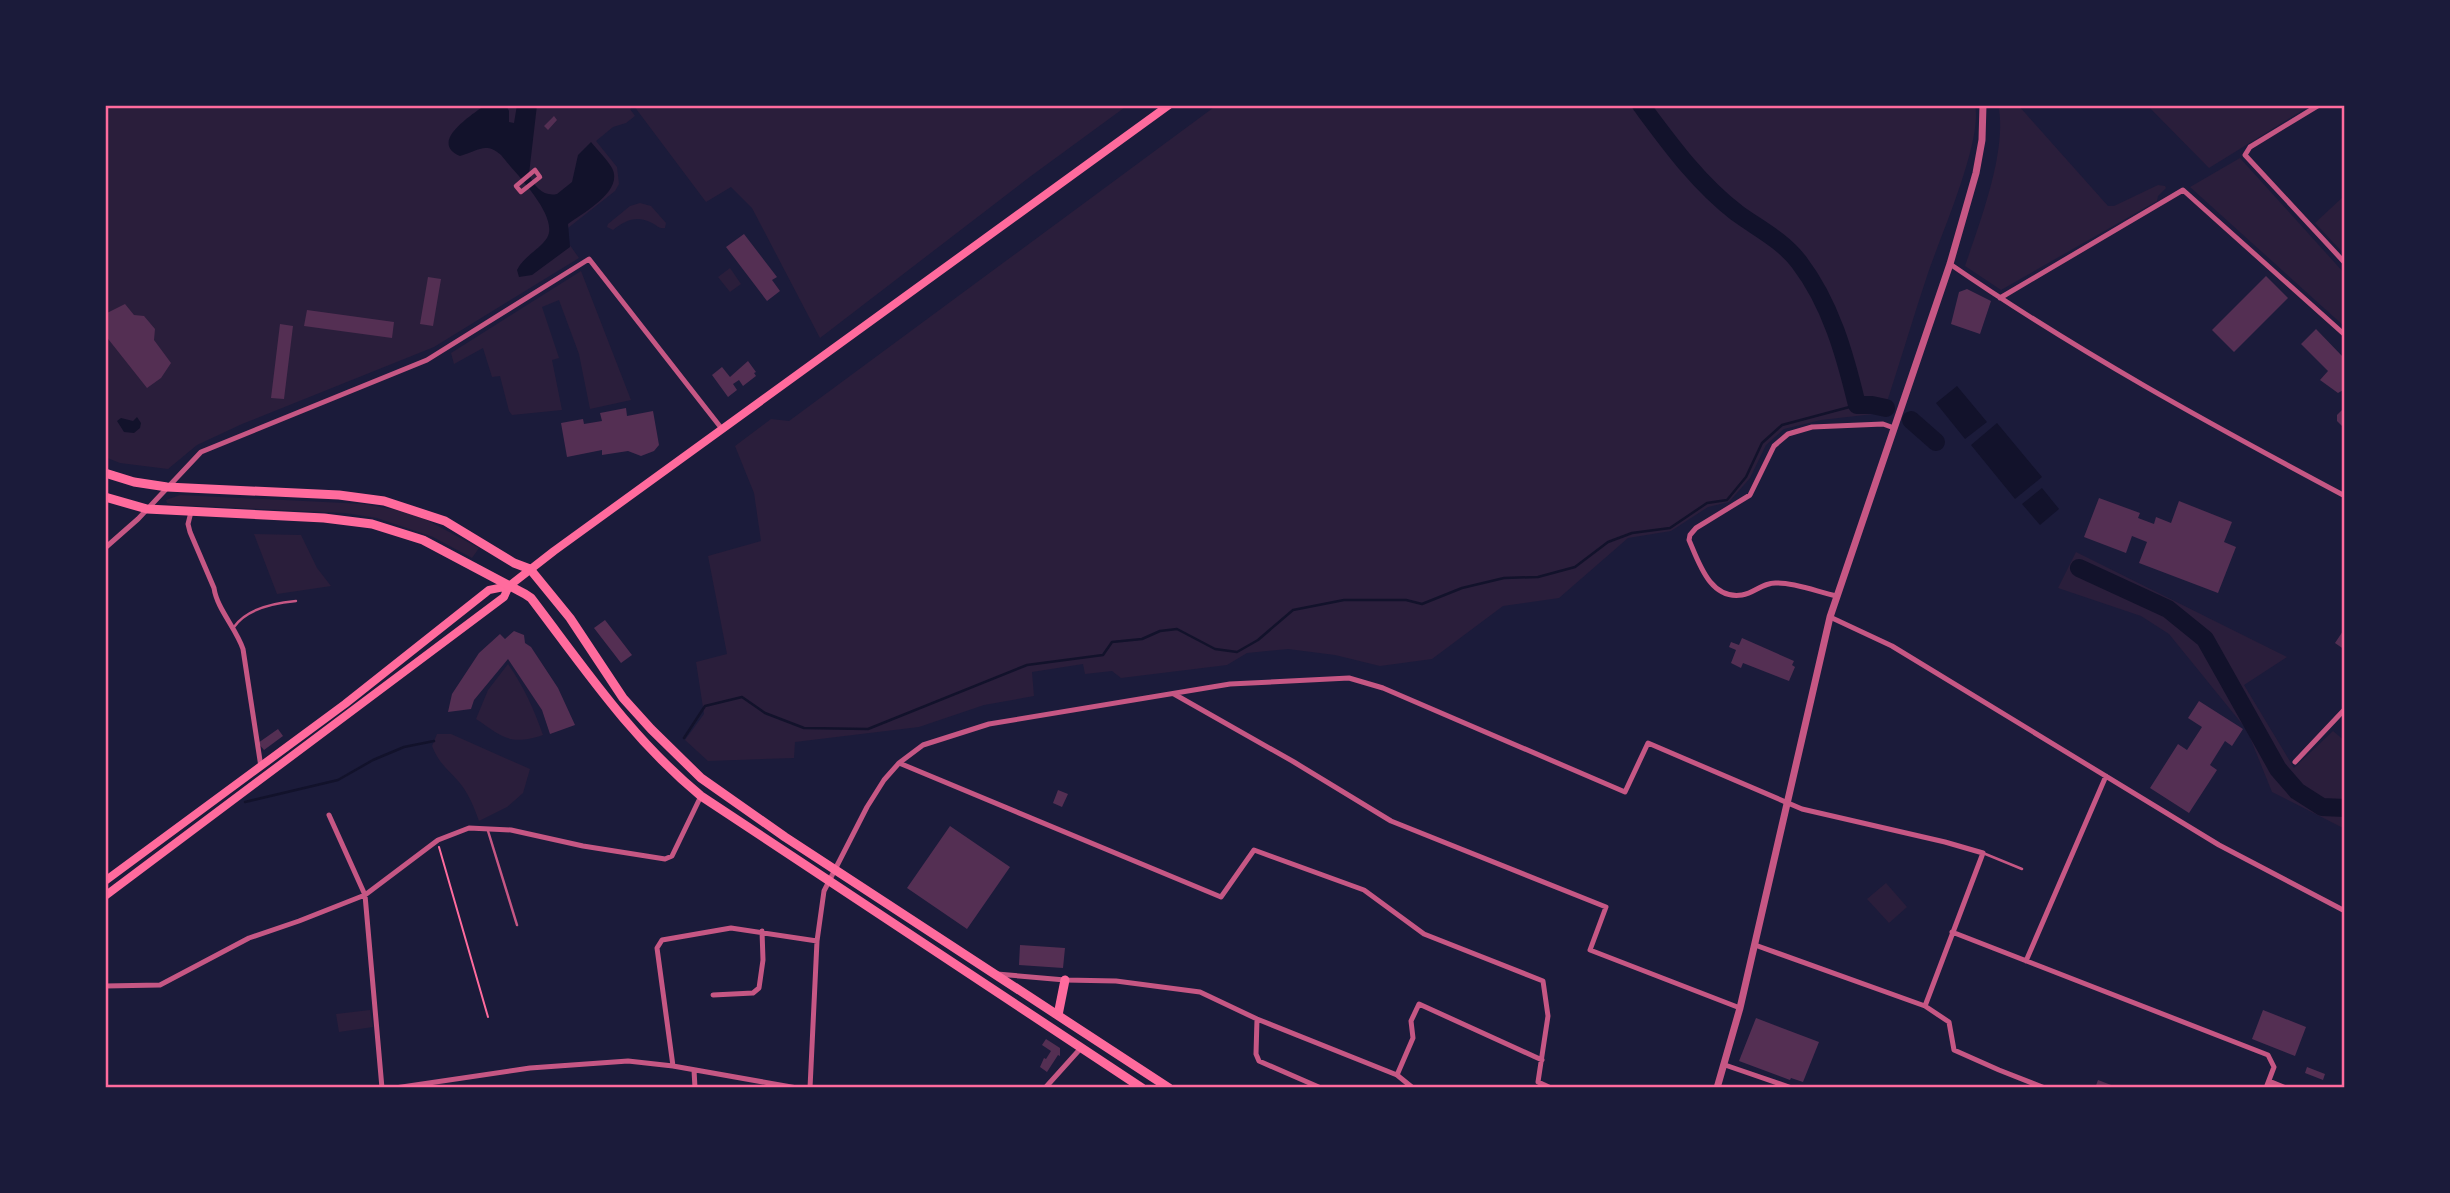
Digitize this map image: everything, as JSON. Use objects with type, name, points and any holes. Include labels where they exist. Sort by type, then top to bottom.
[{"type":"main road","points":[[105,895],[504,597],[509,586],[530,569],[1169,105]]},
{"type":"main road","points":[[105,473],[134,482],[167,487],[339,495],[384,501],[445,521],[514,563],[530,569],[570,618],[624,698],[682,760],[714,788],[1169,1088]]},
{"type":"main road","points":[[105,497],[147,509],[333,519],[387,527],[443,549],[531,598],[631,729],[663,763],[701,796],[1142,1088]]},
{"type":"main road","points":[[105,881],[398,664],[489,590],[509,586]]},
{"type":"main road","points":[[1058,1015],[1065,980]]},
{"type":"street","points":[[1717,1088],[1740,1008],[1830,617],[1950,264],[1976,173],[1982,139],[1983,105]]},
{"type":"street","points":[[2319,105],[2249,147],[2245,155],[2345,262]]},
{"type":"street","points":[[535,170],[540,177],[521,192],[516,186],[535,170]]},
{"type":"street","points":[[2000,298],[2183,190],[2345,335]]},
{"type":"street","points":[[105,548],[147,509],[201,452],[427,360],[589,259],[722,429]]},
{"type":"street","points":[[1950,264],[2000,298],[2196,416],[2345,496]]},
{"type":"street","points":[[1837,596],[1779,583],[1766,584],[1742,595],[1730,595],[1708,581],[1689,541],[1690,535],[1696,528],[1750,495],[1774,446],[1788,434],[1812,427],[1883,424],[1894,429]]},
{"type":"street","points":[[191,512],[188,524],[190,532],[215,596],[234,627],[243,649],[261,767]]},
{"type":"street","points":[[1830,617],[1892,646],[2219,845],[2345,911]]},
{"type":"street","points":[[810,1088],[817,941],[828,882],[867,807],[884,780],[899,763],[923,746],[989,724],[1230,684],[1349,678],[1383,688],[1625,792],[1648,743],[1802,809],[1983,853],[1925,1006]]},
{"type":"street","points":[[1174,694],[1274,750],[1391,821],[1606,907],[1590,950],[1740,1008]]},
{"type":"street","points":[[2295,762],[2345,709]]},
{"type":"street","points":[[899,763],[1221,897],[1254,850],[1364,890],[1424,934],[1543,981],[1548,1016],[1538,1082],[1551,1088]]},
{"type":"street","points":[[2026,961],[2106,776]]},
{"type":"street","points":[[105,986],[160,985],[249,938],[365,895],[438,840],[469,828],[511,830],[583,846],[665,859],[672,856],[701,796]]},
{"type":"street","points":[[329,815],[365,895],[382,1088]]},
{"type":"street","points":[[673,1066],[658,944],[662,940],[731,928],[817,941]]},
{"type":"street","points":[[713,995],[753,993],[759,988],[763,960],[762,931]]},
{"type":"street","points":[[1952,932],[2268,1055],[2274,1067],[2268,1085],[2286,1088]]},
{"type":"street","points":[[1755,944],[1925,1006],[1949,1022],[1954,1050],[2045,1088]]},
{"type":"street","points":[[994,973],[1065,980],[1116,981],[1200,992],[1257,1019],[1397,1075],[1413,1088]]},
{"type":"street","points":[[1397,1075],[1413,1038],[1411,1021],[1419,1004],[1542,1060]]},
{"type":"street","points":[[1257,1019],[1256,1054],[1259,1061],[1321,1088]]},
{"type":"street","points":[[1045,1088],[1081,1048]]},
{"type":"street","points":[[395,1088],[530,1068],[619,1061],[673,1066],[797,1088]]},
{"type":"street","points":[[1725,1065],[1792,1088]]},
{"type":"street","points":[[694,1070],[695,1088]]},
{"type":"lane","points":[[234,627],[240,618],[263,608],[296,601]]},
{"type":"lane","points":[[487,828],[517,925]]},
{"type":"lane","points":[[1983,853],[2022,869]]},
{"type":"path","points":[[438,840],[488,1017]]},
{"type":"shaded area","points":[[105,105],[1128,105],[820,338],[752,208],[731,187],[706,202],[634,106],[630,109],[635,116],[626,123],[613,127],[596,141],[617,167],[619,184],[615,191],[568,228],[569,244],[579,258],[434,347],[242,424],[197,445],[168,469],[120,463],[105,457]]},
{"type":"shaded area","points":[[485,105],[506,105],[509,122],[514,123],[517,105],[537,105],[529,174],[537,187],[544,192],[557,194],[572,182],[578,155],[591,142],[612,168],[614,177],[608,193],[568,224],[570,247],[532,275],[519,277],[517,270],[547,238],[549,229],[542,207],[501,155],[485,148],[460,156],[451,150],[449,144],[450,136],[456,129]]},
{"type":"shaded area","points":[[1217,105],[1975,105],[1976,121],[1967,165],[1927,276],[1886,405],[1874,414],[1821,420],[1784,429],[1766,445],[1750,478],[1729,502],[1708,507],[1671,531],[1628,538],[1559,598],[1503,606],[1432,659],[1380,666],[1335,655],[1288,649],[1247,653],[1227,665],[1121,678],[1112,671],[1085,674],[1083,664],[1032,672],[1034,696],[984,705],[919,727],[795,742],[794,758],[708,761],[685,740],[704,714],[696,662],[727,654],[708,556],[761,541],[754,493],[735,446],[771,419],[789,421]]},
{"type":"shaded area","points":[[2003,105],[2018,105],[2108,206],[2114,206],[2158,185],[2166,188],[2157,201],[2001,290],[1965,266],[1995,167],[1999,146],[1999,109]]},
{"type":"shaded area","points":[[2147,105],[2311,105],[2209,168]]},
{"type":"shaded area","points":[[2240,158],[2345,274],[2345,327],[2190,187]]},
{"type":"shaded area","points":[[2345,195],[2345,255],[2315,223]]},
{"type":"shaded area","points":[[640,203],[651,206],[666,223],[665,228],[640,219],[626,222],[613,230],[607,227],[630,206]]},
{"type":"shaded area","points":[[730,268],[741,284],[730,292],[718,277]]},
{"type":"shaded area","points":[[581,271],[631,400],[590,409],[579,354],[559,300],[542,307],[559,358],[552,360],[562,410],[512,415],[500,376],[492,377],[483,348],[454,364],[451,353]]},
{"type":"shaded area","points":[[1957,386],[1987,422],[1965,439],[1936,403]]},
{"type":"shaded area","points":[[137,417],[141,423],[134,433],[124,432],[117,421],[121,418],[133,421]]},
{"type":"shaded area","points":[[1997,423],[2042,477],[2015,499],[1971,445]]},
{"type":"shaded area","points":[[2042,488],[2059,509],[2040,525],[2022,504]]},
{"type":"shaded area","points":[[180,495],[364,504],[423,518],[479,548],[472,558],[433,537],[377,518],[345,513],[167,503],[166,500]]},
{"type":"shaded area","points":[[254,534],[301,535],[317,568],[331,586],[277,594]]},
{"type":"shaded area","points":[[2076,552],[2287,657],[2244,685],[2294,768],[2333,731],[2345,741],[2345,829],[2272,792],[2247,730],[2169,634],[2141,616],[2058,588]]},
{"type":"shaded area","points":[[508,664],[528,698],[543,735],[514,740],[493,731],[476,719],[488,690]]},
{"type":"shaded area","points":[[437,734],[451,734],[530,769],[523,793],[507,807],[479,821],[466,791],[441,762],[432,746]]},
{"type":"shaded area","points":[[1886,883],[1907,907],[1889,923],[1867,899]]},
{"type":"shaded area","points":[[370,1010],[373,1027],[339,1032],[336,1014]]},
{"type":"building","points":[[554,116],[557,120],[548,130],[544,126]]},
{"type":"building","points":[[744,234],[777,277],[772,280],[780,291],[767,301],[726,247]]},
{"type":"building","points":[[2266,276],[2288,298],[2234,352],[2212,330]]},
{"type":"building","points":[[428,277],[441,279],[433,326],[420,324]]},
{"type":"building","points":[[1967,289],[1991,301],[1980,334],[1951,324],[1959,292]]},
{"type":"building","points":[[125,304],[134,315],[144,316],[155,329],[154,340],[171,363],[161,378],[147,388],[105,335],[105,314]]},
{"type":"building","points":[[307,310],[394,322],[392,338],[304,326]]},
{"type":"building","points":[[280,324],[293,326],[284,399],[271,398]]},
{"type":"building","points":[[2316,329],[2343,357],[2345,355],[2345,389],[2338,393],[2320,380],[2328,371],[2301,344]]},
{"type":"building","points":[[748,361],[756,376],[743,386],[739,380],[733,384],[737,390],[728,397],[712,375],[722,367],[730,377]]},
{"type":"building","points":[[2345,407],[2345,429],[2337,421],[2337,415]]},
{"type":"building","points":[[626,408],[627,416],[653,411],[659,445],[654,451],[641,456],[628,451],[602,455],[602,450],[567,457],[561,423],[583,419],[584,424],[602,421],[600,413]]},
{"type":"building","points":[[2099,498],[2140,513],[2138,518],[2154,524],[2156,517],[2171,523],[2179,501],[2232,522],[2224,542],[2236,547],[2218,593],[2139,563],[2147,542],[2132,536],[2126,553],[2084,537]]},
{"type":"building","points":[[605,620],[632,655],[621,663],[594,628]]},
{"type":"building","points":[[2345,628],[2345,650],[2335,643]]},
{"type":"building","points":[[514,631],[524,635],[525,643],[531,647],[558,688],[575,725],[550,734],[542,710],[508,659],[474,700],[471,709],[448,712],[452,694],[479,653],[500,634],[505,639]]},
{"type":"building","points":[[1742,638],[1794,661],[1792,665],[1795,667],[1789,681],[1743,663],[1741,668],[1731,663],[1736,650],[1729,647],[1731,642],[1739,645]]},
{"type":"building","points":[[2199,701],[2243,729],[2232,746],[2225,741],[2210,765],[2217,770],[2189,813],[2150,788],[2178,744],[2187,750],[2202,727],[2188,718]]},
{"type":"building","points":[[278,729],[283,736],[264,750],[258,743]]},
{"type":"building","points":[[1058,790],[1068,794],[1062,807],[1053,803]]},
{"type":"building","points":[[950,826],[1010,867],[967,929],[907,888]]},
{"type":"building","points":[[1020,945],[1065,948],[1063,968],[1019,965]]},
{"type":"building","points":[[2263,1010],[2306,1027],[2295,1056],[2252,1039]]},
{"type":"building","points":[[1756,1018],[1819,1042],[1803,1082],[1791,1078],[1790,1080],[1739,1061]]},
{"type":"building","points":[[1046,1039],[1060,1048],[1060,1056],[1058,1055],[1047,1072],[1040,1067],[1051,1051],[1042,1045]]},
{"type":"building","points":[[2307,1067],[2325,1074],[2323,1080],[2305,1073]]},
{"type":"building","points":[[2098,1080],[2119,1088],[2095,1088]]},
{"type":"waterway","points":[[1641,105],[1685,162],[1710,189],[1737,213],[1778,241],[1799,262],[1828,313],[1842,349],[1857,405],[1886,408]]},
{"type":"waterway","points":[[684,738],[705,706],[742,697],[765,713],[804,728],[868,729],[1027,665],[1103,655],[1112,642],[1142,639],[1160,631],[1177,629],[1215,649],[1237,652],[1258,640],[1293,610],[1344,600],[1406,600],[1422,604],[1462,588],[1504,578],[1538,577],[1575,567],[1608,542],[1632,533],[1670,528],[1707,503],[1727,500],[1746,477],[1762,443],[1782,425],[1857,405]]},
{"type":"waterway","points":[[1911,420],[1936,442]]},
{"type":"waterway","points":[[2079,568],[2168,609],[2205,639],[2278,769],[2297,791],[2322,807],[2345,808]]},
{"type":"waterway","points":[[245,802],[338,780],[373,760],[404,747],[434,741]]}]
